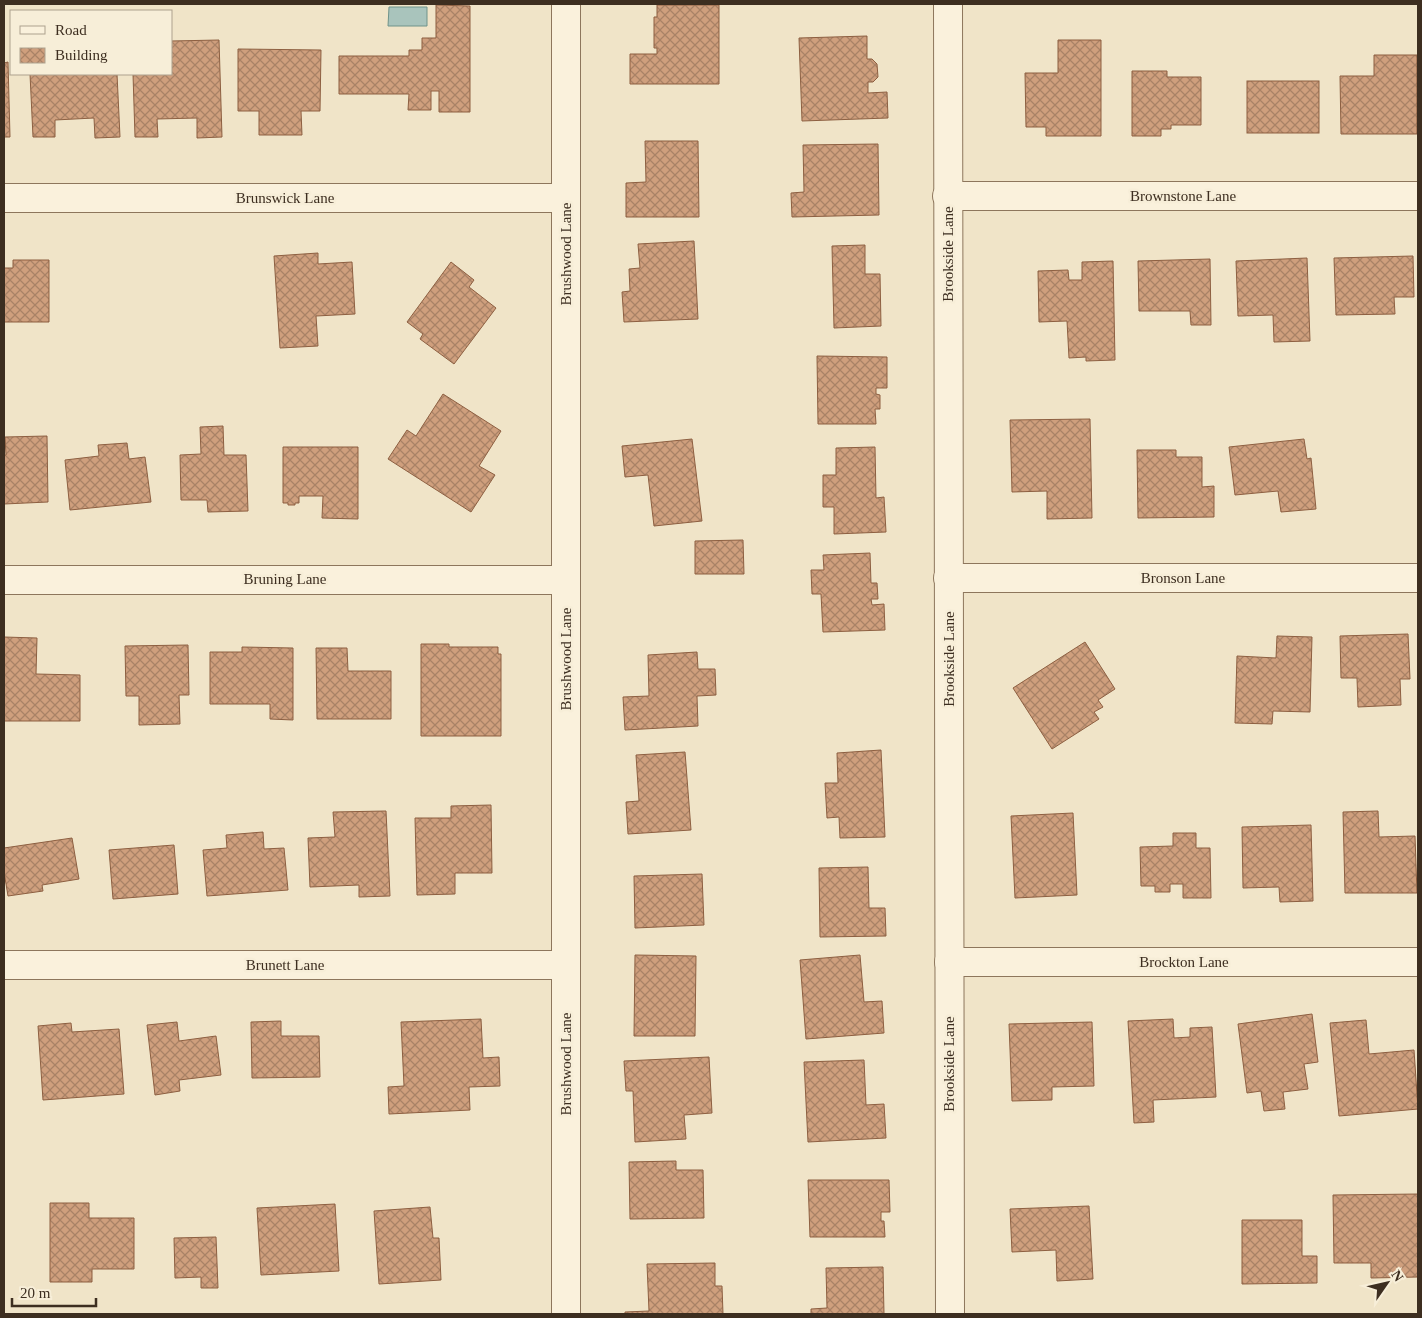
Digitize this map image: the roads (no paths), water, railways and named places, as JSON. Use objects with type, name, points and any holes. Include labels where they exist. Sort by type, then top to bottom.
[{"type":"street","name":"Brushwood Lane","points":[[566,4],[566,1314]]},
{"type":"street","name":"Brookside Lane","points":[[948,4],[950,1314]]},
{"type":"street","name":"Brownstone Lane","points":[[948,196],[1418,196]]},
{"type":"street","name":"Brunswick Lane","points":[[4,198],[566,198]]},
{"type":"street","name":"Bronson Lane","points":[[948,578],[1418,578]]},
{"type":"street","name":"Bruning Lane","points":[[4,580],[566,580]]},
{"type":"street","name":"Brockton Lane","points":[[949,962],[1418,962]]},
{"type":"street","name":"Brunett Lane","points":[[4,965],[566,965]]},
{"type":"water","points":[[389,7],[427,7],[427,26],[388,26]]}]
